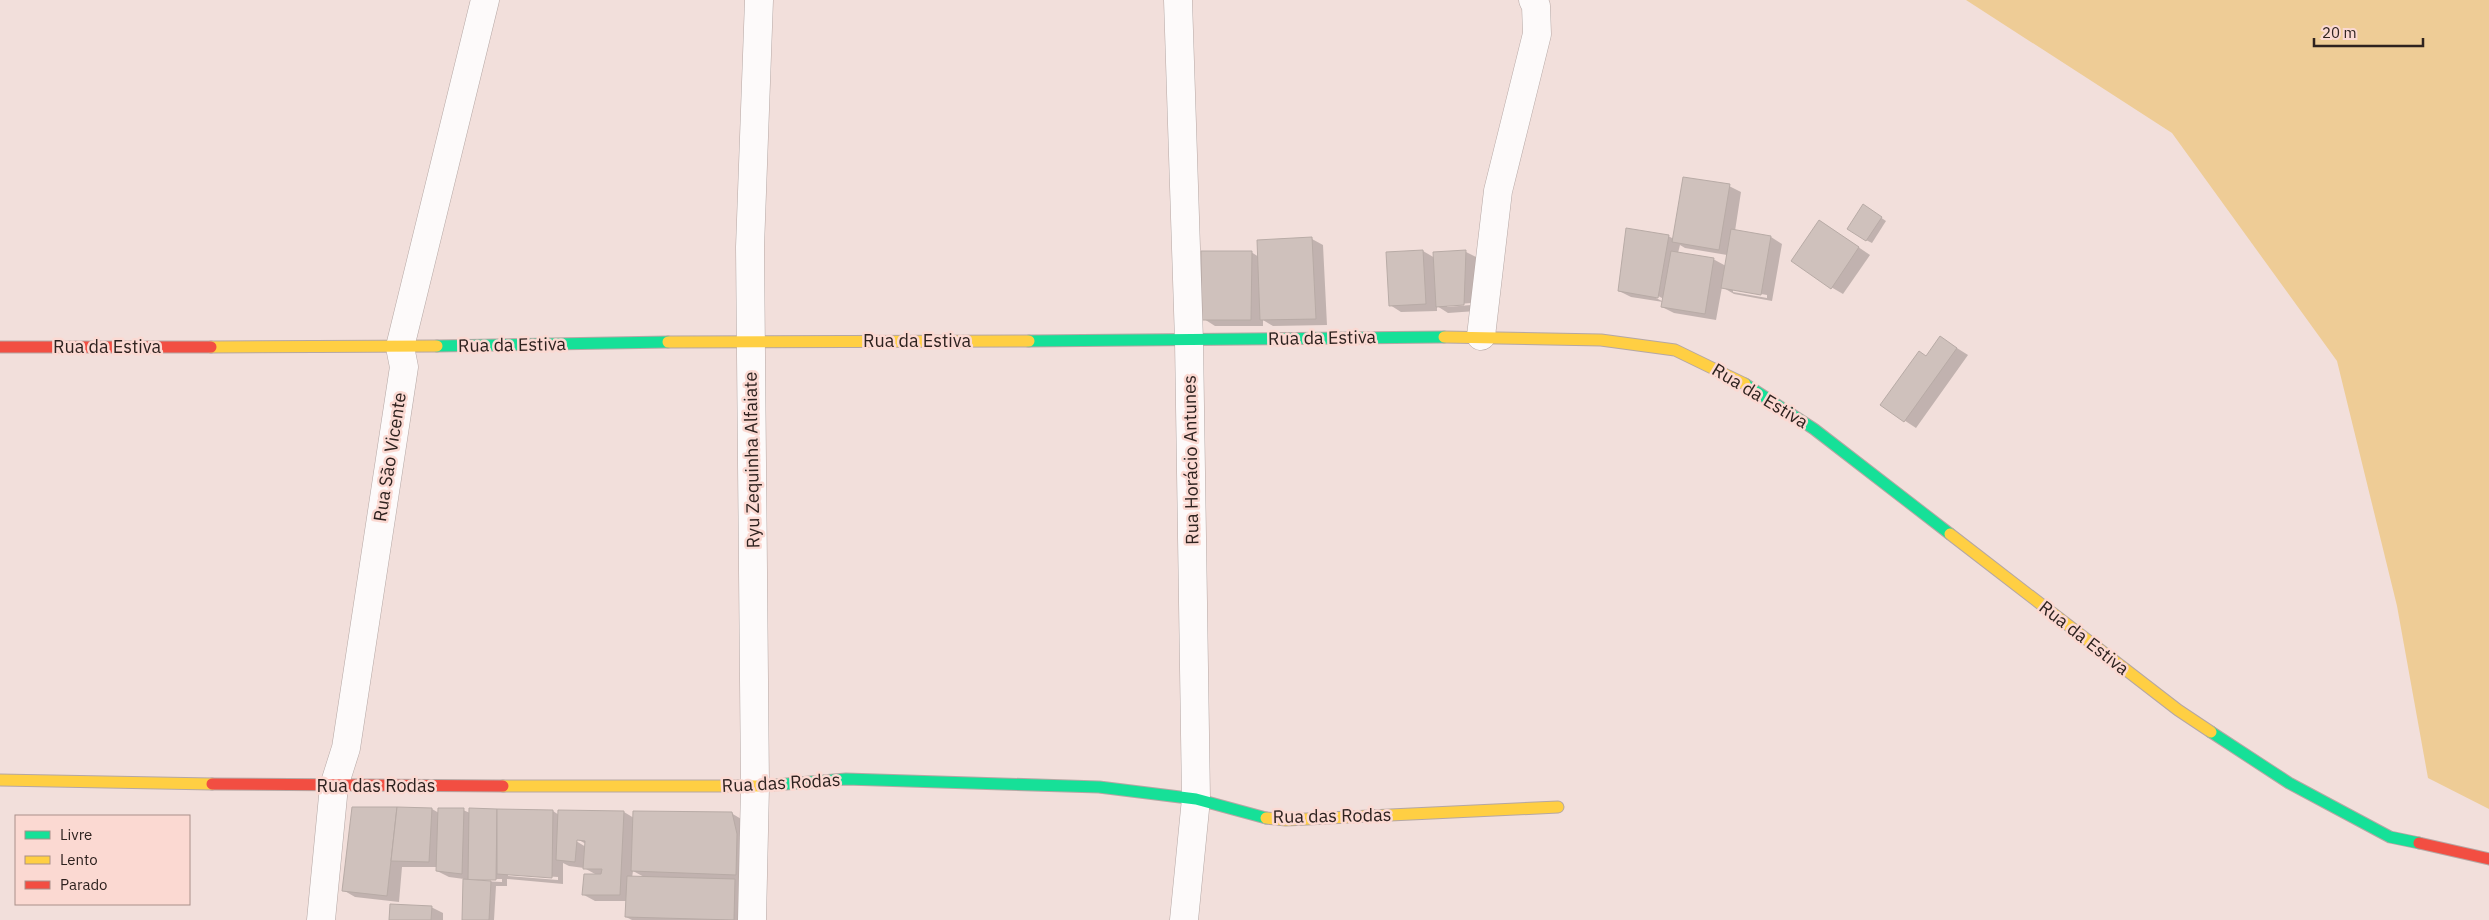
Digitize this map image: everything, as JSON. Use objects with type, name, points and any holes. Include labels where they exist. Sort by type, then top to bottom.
[{"type":"street","name":"Rua São Vicente","points":[[321,920],[334,786],[346,748],[404,367],[400,347],[485,0]]},
{"type":"street","name":"Ryu Zequinha Alfaiate","points":[[752,920],[755,787],[750,247],[759,0]]},
{"type":"street","name":"Rua Horácio Antunes","points":[[1178,0],[1189,341],[1196,799],[1184,920]]},
{"type":"street","points":[[1481,336],[1498,191],[1536,34],[1536,6],[1533,0]]},
{"type":"street","name":"Rua da Estiva","points":[[0,348],[400,347],[751,341],[1189,341],[1481,336],[1601,340],[1675,350],[1737,379],[1814,429],[2178,710],[2289,782],[2390,837],[2489,859]]},
{"type":"street","name":"Rua das Rodas","points":[[0,780],[334,786],[755,787],[846,779],[1099,787],[1196,799],[1257,817],[1286,820],[1558,808]]},
{"type":"shaded area","points":[[1966,0],[2489,0],[2489,809],[2428,778],[2397,606],[2337,361],[2172,133]]},
{"type":"building","points":[[1683,177],[1730,184],[1719,250],[1672,242]]},
{"type":"building","points":[[1863,204],[1882,217],[1866,241],[1847,229]]},
{"type":"building","points":[[1819,220],[1859,247],[1831,289],[1791,261]]},
{"type":"building","points":[[1626,228],[1669,235],[1658,298],[1618,291]]},
{"type":"building","points":[[1731,229],[1771,236],[1761,295],[1721,288]]},
{"type":"building","points":[[1312,237],[1316,319],[1260,320],[1257,240]]},
{"type":"building","points":[[1423,250],[1426,304],[1389,306],[1386,252]]},
{"type":"building","points":[[1466,250],[1464,305],[1436,307],[1433,252]]},
{"type":"building","points":[[1201,251],[1252,251],[1251,320],[1202,320]]},
{"type":"building","points":[[1671,251],[1714,258],[1705,314],[1661,307]]},
{"type":"building","points":[[1940,336],[1957,348],[1904,422],[1880,405],[1919,351],[1926,356]]},
{"type":"building","points":[[352,807],[397,807],[387,896],[342,891]]},
{"type":"building","points":[[397,807],[432,808],[429,862],[391,861]]},
{"type":"building","points":[[438,808],[464,808],[462,874],[436,871]]},
{"type":"building","points":[[469,808],[497,809],[496,880],[468,880]]},
{"type":"building","points":[[497,809],[553,810],[552,878],[497,874]]},
{"type":"building","points":[[558,810],[624,811],[620,895],[582,895],[584,874],[601,874],[602,869],[583,869],[585,841],[577,840],[575,862],[556,860]]},
{"type":"building","points":[[633,811],[732,812],[737,834],[736,875],[631,871]]},
{"type":"building","points":[[627,876],[735,879],[734,920],[625,917]]},
{"type":"building","points":[[463,879],[491,881],[489,920],[462,920]]},
{"type":"building","points":[[390,904],[432,906],[431,920],[389,920]]},
{"type":"traffic: fast","points":[[1029,341],[1444,337]]},
{"type":"traffic: fast","points":[[437,346],[668,342]]},
{"type":"traffic: fast","points":[[1745,384],[1814,429],[1950,534]]},
{"type":"traffic: fast","points":[[2211,732],[2289,783],[2390,837],[2419,843]]},
{"type":"traffic: fast","points":[[762,786],[846,779],[1099,787],[1196,799],[1266,818]]},
{"type":"traffic: slow","points":[[1444,337],[1601,340],[1675,350],[1745,384]]},
{"type":"traffic: slow","points":[[668,342],[1029,341]]},
{"type":"traffic: slow","points":[[211,347],[437,346]]},
{"type":"traffic: slow","points":[[1950,534],[2178,710],[2211,732]]},
{"type":"traffic: slow","points":[[0,780],[212,784]]},
{"type":"traffic: slow","points":[[503,786],[762,786]]},
{"type":"traffic: slow","points":[[1266,818],[1286,820],[1558,807]]},
{"type":"traffic: jam","points":[[0,347],[211,347]]},
{"type":"traffic: jam","points":[[212,784],[503,786]]},
{"type":"traffic: jam","points":[[2419,843],[2489,859]]}]
